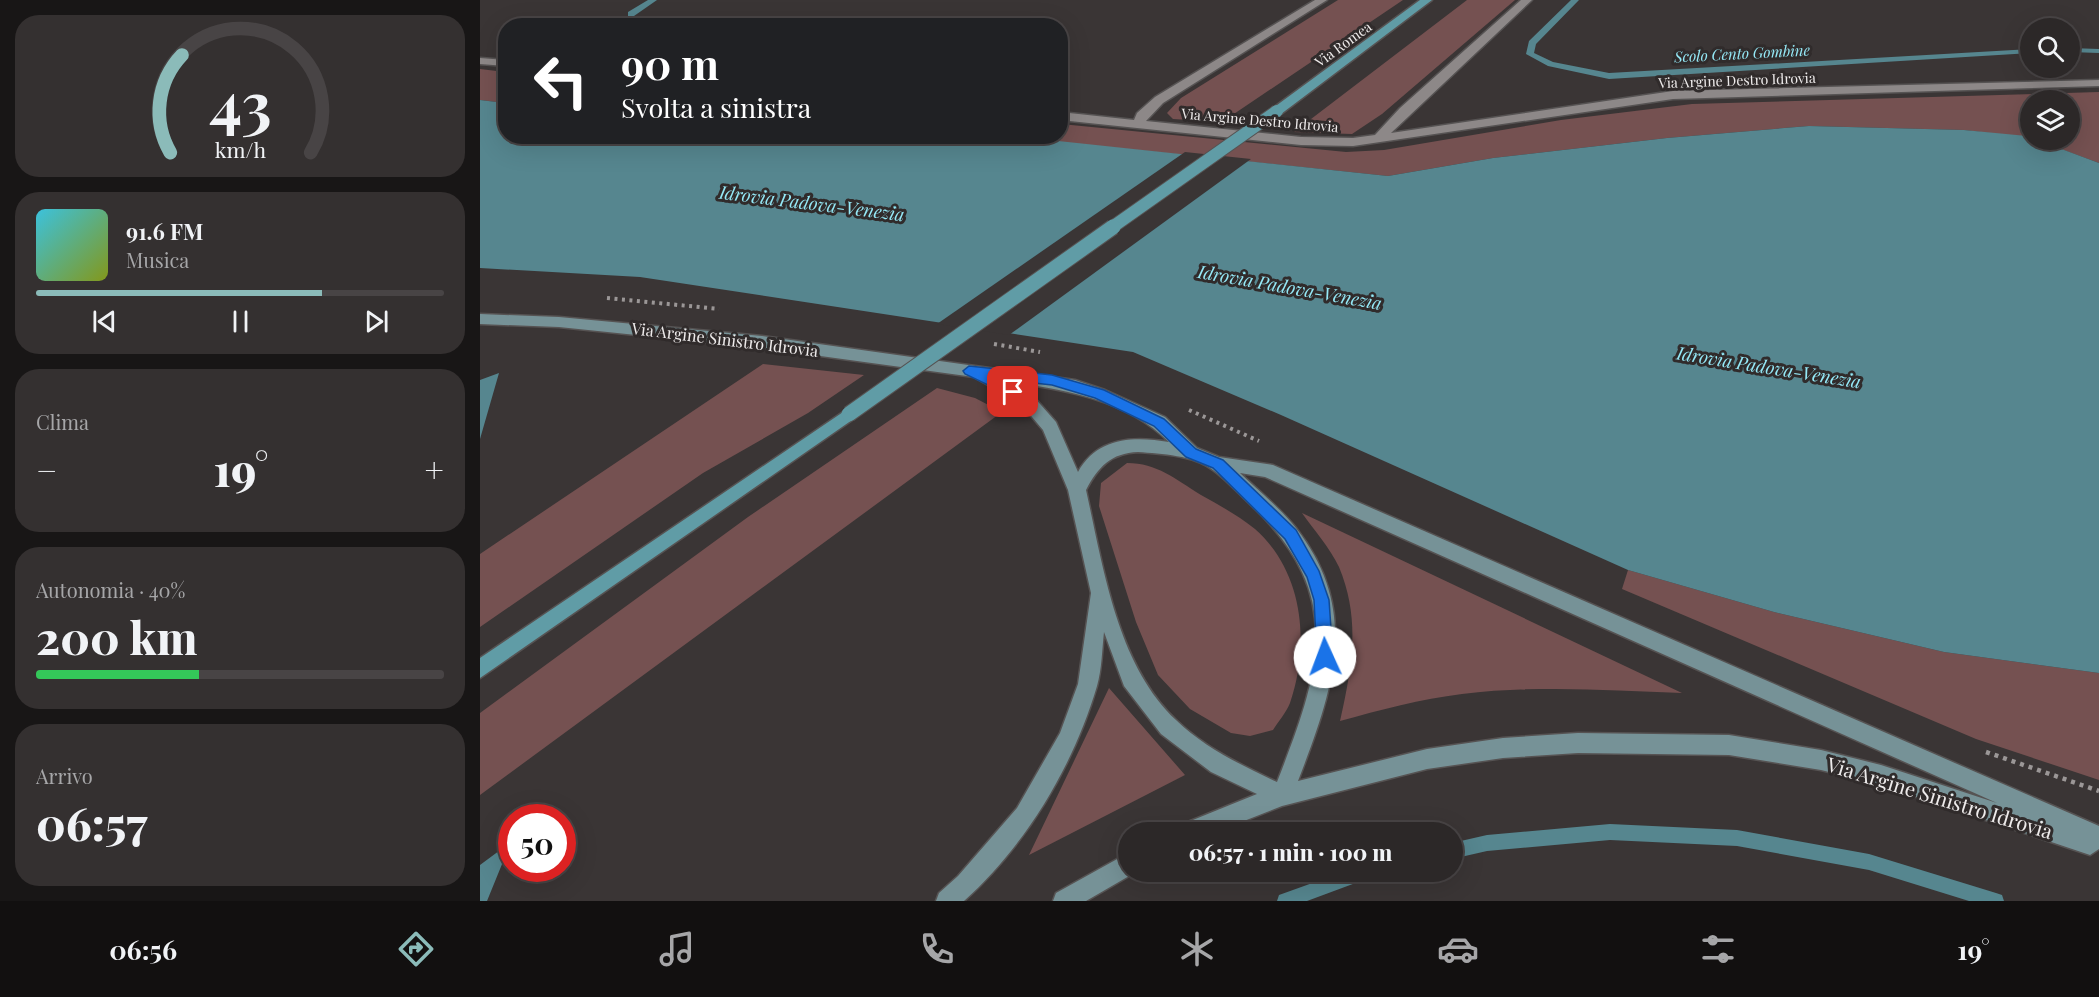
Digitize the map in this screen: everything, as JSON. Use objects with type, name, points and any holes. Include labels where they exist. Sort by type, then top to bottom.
[{"type":"main road","name":"Via Romea","points":[[480,669],[849,414],[1277,111],[1427,0]]},
{"type":"main road","name":"Via Argine Sinistro Idrovia","points":[[480,319],[630,327],[762,342],[969,371]]},
{"type":"main road","points":[[969,371],[1052,380],[1099,394],[1159,422],[1191,453]]},
{"type":"main road","points":[[969,371],[999,383],[1027,400],[1050,427],[1077,490],[1100,593],[1131,678],[1168,727],[1218,765],[1282,795]]},
{"type":"main road","points":[[1077,490],[1084,473],[1108,450],[1140,443],[1191,453],[1218,464],[1267,470],[2099,837]]},
{"type":"main road","points":[[1216,822],[1282,795],[1322,686],[1325,657],[1321,600],[1314,576],[1290,534],[1218,464]]},
{"type":"main road","points":[[947,901],[966,884],[1025,816],[1068,740],[1088,684],[1100,593]]},
{"type":"main road","name":"Via Argine Sinistro Idrovia","points":[[1282,795],[1427,759],[1503,748],[1578,743],[1729,746],[1821,760],[1881,775],[2099,847]]},
{"type":"main road","points":[[1064,901],[1118,870]]},
{"type":"street","name":"Via Argine Destro Idrovia","points":[[1139,124],[1141,116],[1159,100],[1322,0]]},
{"type":"street","points":[[1378,138],[1404,111],[1527,0]]},
{"type":"street","points":[[480,61],[498,62]]},
{"type":"street","name":"Via Argine Destro Idrovia","points":[[1068,117],[1301,141],[1353,142],[1673,95],[2099,83]]},
{"type":"shaded area","points":[[1338,0],[1403,0],[1222,122],[1173,119],[1167,113],[1181,98]]},
{"type":"shaded area","points":[[1467,0],[1515,0],[1382,114],[1352,134],[1294,132]]},
{"type":"shaded area","points":[[480,69],[498,71],[498,102],[480,100]]},
{"type":"shaded area","points":[[2099,92],[2099,163],[2063,150],[2080,150],[2080,93]]},
{"type":"shaded area","points":[[2020,94],[2020,137],[1964,130],[1809,126],[1667,138],[1493,158],[1388,176],[1068,143],[1068,125],[1346,152],[1384,150],[1561,120],[1692,104]]},
{"type":"shaded area","points":[[763,364],[864,375],[808,413],[703,473],[480,627],[480,554]]},
{"type":"shaded area","points":[[937,388],[975,398],[1002,412],[480,795],[480,713],[748,517]]},
{"type":"shaded area","points":[[1127,463],[1157,469],[1236,515],[1255,529],[1271,546],[1284,566],[1293,588],[1298,610],[1301,634],[1300,657],[1290,703],[1273,730],[1250,736],[1231,733],[1190,709],[1158,675],[1136,622],[1099,506],[1101,483]]},
{"type":"shaded area","points":[[1302,513],[1682,693],[1572,689],[1489,691],[1431,699],[1340,721],[1351,663],[1350,606],[1339,567],[1327,546]]},
{"type":"shaded area","points":[[1628,570],[1774,612],[1944,652],[2099,673],[2099,780],[1976,739],[1622,589]]},
{"type":"shaded area","points":[[1109,688],[1185,775],[1029,855]]},
{"type":"water","name":"Idrovia Padova-Venezia","points":[[480,100],[498,102],[498,144],[1068,144],[1068,142],[1388,176],[1493,158],[1667,138],[1809,126],[1964,130],[2020,135],[2020,150],[2064,150],[2099,163],[2099,673],[1944,652],[1774,612],[1628,570],[1281,415],[1133,352],[640,277],[480,268]]},
{"type":"water","points":[[499,373],[480,439],[480,380]]},
{"type":"water","points":[[498,852],[498,874],[487,901],[480,901],[480,865]]},
{"type":"pier","points":[[1185,152],[1251,159],[1009,335],[937,324]]},
{"type":"waterway","points":[[631,14],[653,0]]},
{"type":"waterway","name":"Scolo Cento Gombine","points":[[1575,0],[1532,43],[1530,54],[1551,64],[1609,76],[2020,52]]},
{"type":"waterway","name":"Scolo Cento Gombine","points":[[2080,50],[2099,51]]},
{"type":"waterway","points":[[1463,848],[1487,843],[1610,832],[1737,838],[1869,862],[1996,901]]},
{"type":"waterway","points":[[1285,901],[1336,882]]},
{"type":"route","points":[[1013,392],[999,383],[969,371],[1014,374],[1052,380],[1099,394],[1159,422],[1191,453],[1218,464],[1290,534],[1314,576],[1321,600],[1325,657]]}]
